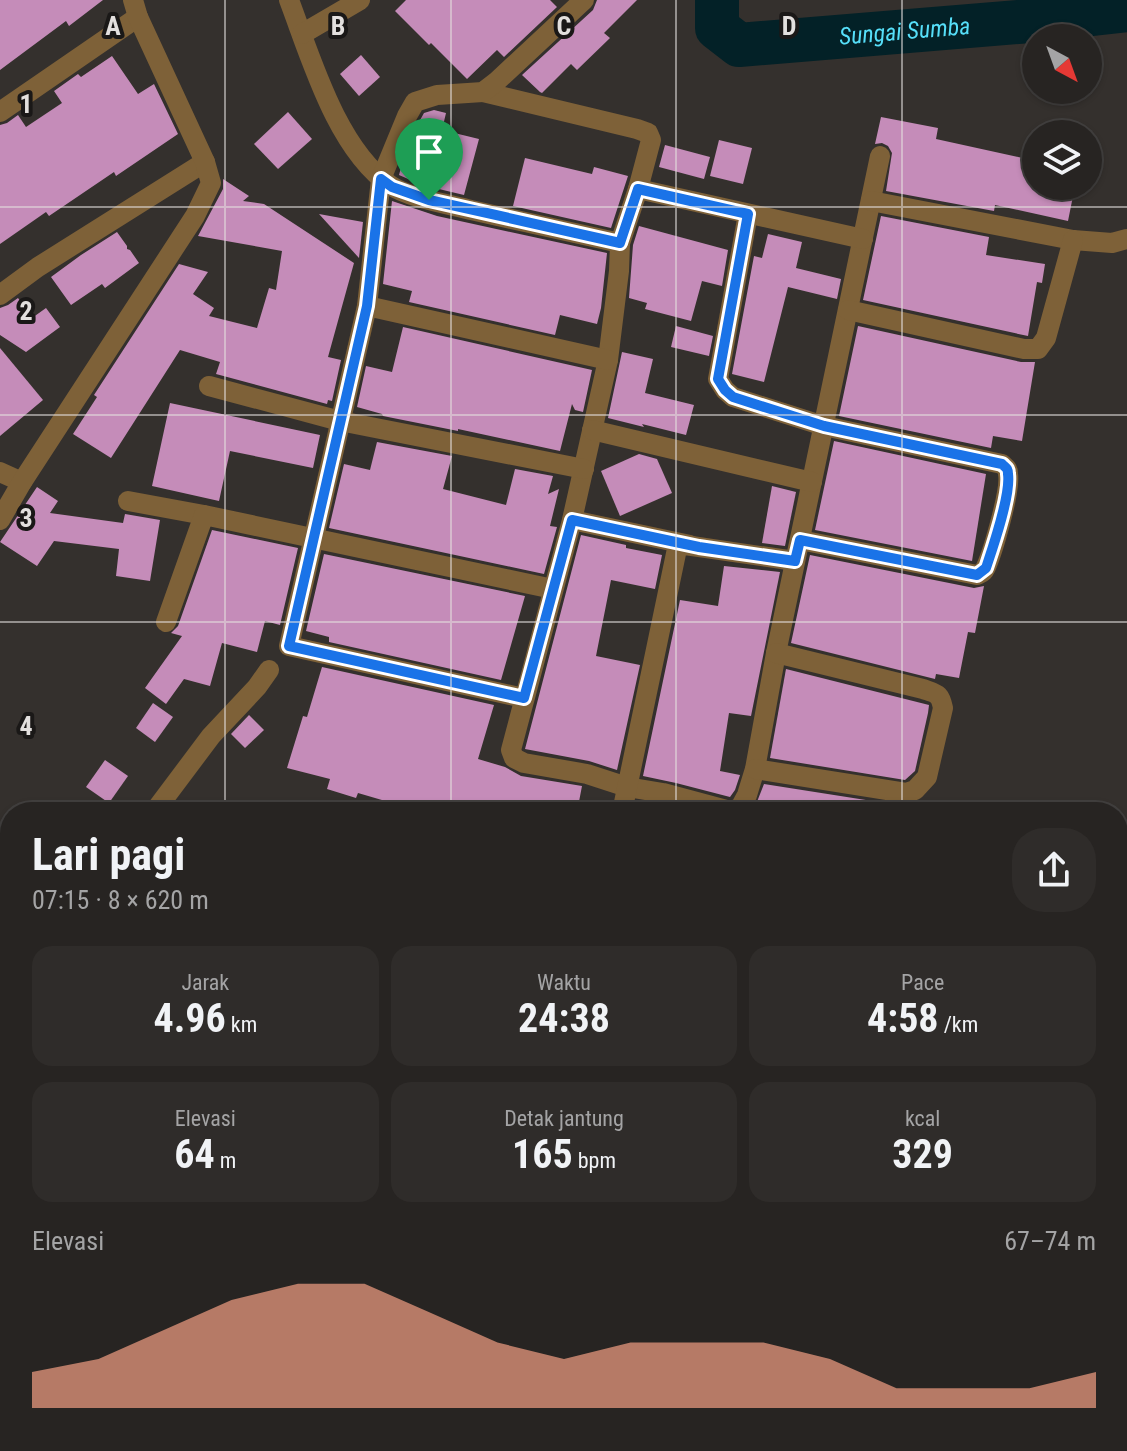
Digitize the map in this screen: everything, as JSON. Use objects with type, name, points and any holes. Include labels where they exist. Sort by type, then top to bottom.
[{"type":"street","points":[[289,0],[327,102],[355,150],[381,179],[392,187],[429,200],[620,243]]},
{"type":"street","points":[[302,34],[360,0]]},
{"type":"street","points":[[483,92],[584,0]]},
{"type":"street","points":[[0,112],[136,8],[205,162],[211,183],[205,198],[0,520]]},
{"type":"street","points":[[524,698],[289,646],[367,306],[381,179],[415,102],[437,95],[483,92],[637,129],[648,133],[651,140],[620,243],[608,360],[584,469],[511,750],[514,758],[537,766],[587,774],[627,787],[659,802]]},
{"type":"street","points":[[743,802],[755,769],[776,653],[880,156]]},
{"type":"street","points":[[0,295],[38,267],[205,162]]},
{"type":"street","points":[[638,189],[863,239]]},
{"type":"street","points":[[871,201],[1073,240],[1112,243],[1127,239]]},
{"type":"street","points":[[748,214],[718,379],[725,390],[733,397],[824,426],[1002,464],[1008,469],[1004,506],[986,568],[977,575],[800,540]]},
{"type":"street","points":[[848,310],[1024,349],[1038,349],[1046,338],[1073,240]]},
{"type":"street","points":[[367,306],[608,360]]},
{"type":"street","points":[[209,386],[340,421],[584,469]]},
{"type":"street","points":[[592,430],[812,482]]},
{"type":"street","points":[[0,472],[22,482]]},
{"type":"street","points":[[128,501],[553,589]]},
{"type":"street","points":[[166,622],[204,515]]},
{"type":"street","points":[[572,520],[699,547]]},
{"type":"street","points":[[624,802],[678,544],[795,561]]},
{"type":"street","points":[[755,769],[906,793],[915,790],[927,777],[943,708],[938,695],[923,689],[776,653]]},
{"type":"street","points":[[162,802],[211,736],[269,670]]},
{"type":"building","points":[[0,0],[103,0],[69,26],[66,21],[0,70]]},
{"type":"building","points":[[406,0],[550,0],[557,7],[504,57],[497,50],[467,79],[395,11]]},
{"type":"building","points":[[597,0],[637,0],[604,33],[610,38],[577,70],[571,64],[540,92],[522,75],[593,10]]},
{"type":"building","points":[[361,55],[380,77],[359,96],[340,74]]},
{"type":"building","points":[[112,56],[138,94],[154,84],[178,134],[116,176],[114,172],[49,216],[46,212],[0,244],[0,125],[18,115],[26,127],[62,103],[54,91]]},
{"type":"building","points":[[434,110],[446,113],[442,130],[479,139],[464,195],[422,185],[399,175],[419,122],[424,113]]},
{"type":"building","points":[[288,112],[312,139],[278,169],[254,144]]},
{"type":"building","points":[[881,117],[938,128],[936,139],[1022,158],[1022,200],[1072,200],[1068,221],[995,205],[994,211],[886,191],[892,153],[888,146],[875,144]]},
{"type":"building","points":[[719,140],[752,148],[743,184],[710,176]]},
{"type":"building","points":[[665,145],[710,157],[704,179],[659,167]]},
{"type":"building","points":[[525,158],[592,174],[594,167],[628,176],[611,228],[513,206]]},
{"type":"building","points":[[223,179],[249,196],[243,201],[264,204],[354,263],[328,357],[341,360],[332,401],[328,400],[327,404],[216,374],[220,362],[180,350],[111,458],[73,434],[97,397],[94,395],[179,264],[208,272],[193,294],[214,308],[209,316],[257,328],[269,288],[276,290],[282,251],[198,236],[223,189]]},
{"type":"building","points":[[392,201],[437,216],[607,253],[597,324],[560,315],[555,335],[409,302],[412,291],[383,284]]},
{"type":"building","points":[[319,214],[363,222],[359,258]]},
{"type":"building","points":[[881,216],[989,237],[986,255],[1045,264],[1042,283],[1037,282],[1028,336],[863,300]]},
{"type":"building","points":[[639,226],[728,250],[722,286],[702,281],[691,321],[645,309],[647,303],[629,298],[633,245]]},
{"type":"building","points":[[117,232],[139,263],[105,288],[102,284],[71,305],[51,277]]},
{"type":"building","points":[[768,234],[802,242],[796,268],[841,279],[837,299],[788,287],[764,382],[732,374],[754,256],[762,258]]},
{"type":"building","points":[[18,298],[32,318],[46,308],[60,327],[26,352],[0,335],[0,308]]},
{"type":"building","points":[[676,326],[713,336],[709,356],[671,347]]},
{"type":"building","points":[[858,326],[1021,362],[1035,362],[1022,441],[993,436],[991,448],[839,416]]},
{"type":"building","points":[[403,327],[592,370],[583,412],[575,410],[572,404],[560,451],[383,416],[357,407],[366,366],[392,372]]},
{"type":"building","points":[[0,348],[43,400],[0,436]]},
{"type":"building","points":[[622,352],[653,359],[645,393],[694,405],[686,435],[608,418]]},
{"type":"building","points":[[170,403],[320,435],[313,468],[230,451],[219,501],[152,486]]},
{"type":"building","points":[[834,441],[986,474],[972,561],[815,530]]},
{"type":"building","points":[[377,442],[452,456],[443,489],[506,505],[515,469],[553,476],[548,494],[559,489],[550,526],[557,527],[544,574],[329,528],[344,464],[370,470]]},
{"type":"building","points":[[639,454],[657,459],[672,493],[620,516],[601,471]]},
{"type":"building","points":[[772,486],[796,492],[785,546],[762,543]]},
{"type":"building","points":[[37,487],[58,501],[50,513],[123,523],[125,514],[160,520],[150,581],[116,576],[119,549],[54,541],[37,566],[0,542]]},
{"type":"building","points":[[212,530],[298,548],[280,625],[265,621],[257,652],[222,643],[210,686],[184,679],[166,704],[145,688],[182,636],[171,633],[178,626]]},
{"type":"building","points":[[581,535],[662,555],[655,589],[611,580],[596,656],[640,665],[617,770],[589,761],[525,749]]},
{"type":"building","points":[[324,554],[525,596],[501,680],[329,642],[329,637],[306,631]]},
{"type":"building","points":[[810,555],[974,588],[984,586],[975,633],[968,632],[959,678],[936,674],[935,679],[791,643]]},
{"type":"building","points":[[724,566],[780,572],[751,716],[729,713],[720,771],[740,775],[730,797],[643,776],[680,600],[718,606]]},
{"type":"building","points":[[322,667],[494,705],[478,759],[505,767],[521,776],[582,786],[579,802],[389,802],[358,793],[356,798],[327,789],[330,779],[287,768],[303,716],[307,717]]},
{"type":"building","points":[[786,669],[929,705],[915,771],[905,780],[770,758]]},
{"type":"building","points":[[153,703],[173,717],[155,742],[136,728]]},
{"type":"building","points":[[249,715],[264,730],[245,748],[231,734]]},
{"type":"building","points":[[105,760],[128,776],[110,802],[86,787]]},
{"type":"building","points":[[764,784],[879,802],[757,802]]},
{"type":"waterway","name":"Sungai Sumba","points":[[717,0],[717,28],[739,45],[1127,10]]},
{"type":"route","points":[[381,179],[392,187],[429,200],[620,243],[638,189],[748,214],[718,379],[725,390],[733,397],[824,426],[1002,464],[1008,469],[1009,476],[1004,506],[986,568],[977,575],[800,540],[795,561],[699,547],[572,520],[524,698],[289,646],[367,306],[381,179]]}]
